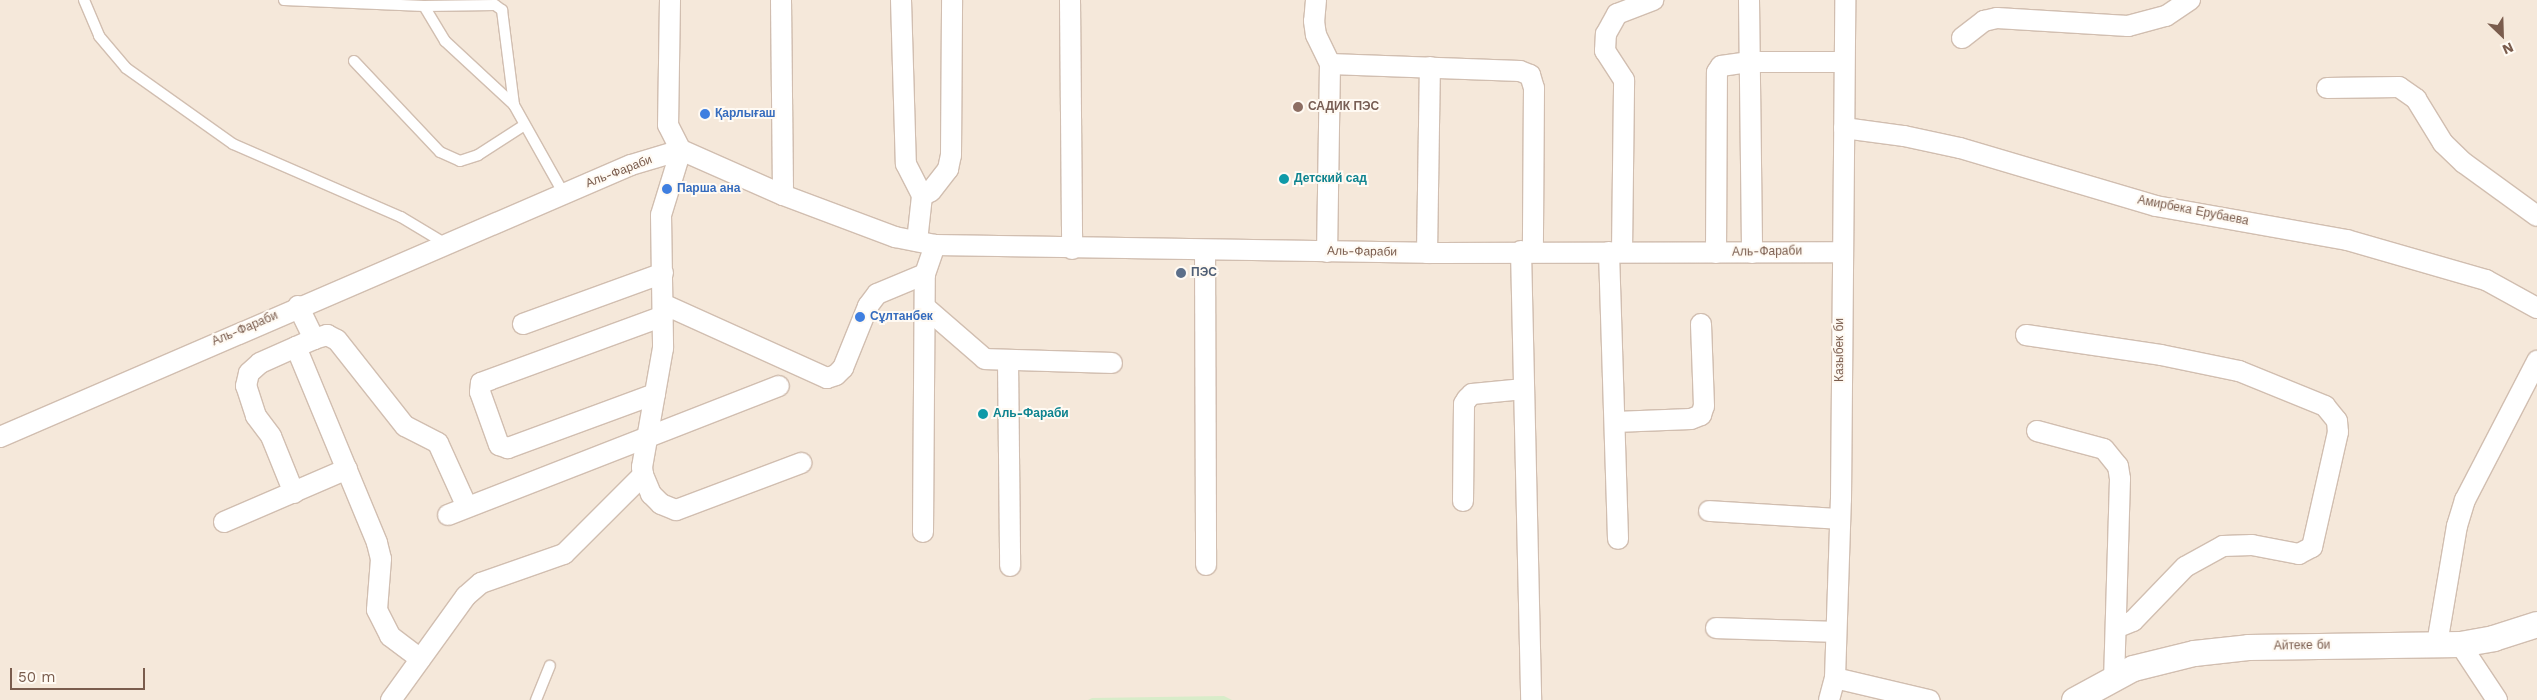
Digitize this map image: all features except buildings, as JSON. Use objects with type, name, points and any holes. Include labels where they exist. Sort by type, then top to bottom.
[{"type":"street","points":[[670,0],[668,125],[681,150],[661,215],[663,348],[642,467],[643,475],[656,499],[676,510],[801,463]]},
{"type":"street","points":[[781,0],[783,195]]},
{"type":"street","points":[[900,0],[906,164],[922,196],[926,244],[923,532]]},
{"type":"street","points":[[922,196],[931,192],[948,169],[951,155],[952,0]]},
{"type":"street","points":[[1070,0],[1072,249]]},
{"type":"street","points":[[1316,0],[1314,21],[1316,35],[1330,64],[1327,252]]},
{"type":"street","points":[[1618,539],[1615,422],[1616,252],[1624,80],[1605,51],[1606,34],[1617,14],[1653,0]]},
{"type":"street","points":[[1749,0],[1752,253]]},
{"type":"street","name":"Казыбек би","points":[[1829,700],[1835,678],[1840,519],[1840,252],[1844,128],[1845,0]]},
{"type":"street","points":[[1962,38],[1980,24],[1997,18],[2128,26],[2166,16],[2190,0]]},
{"type":"street","points":[[1716,253],[1717,72],[1729,62],[1844,62]]},
{"type":"street","points":[[1330,64],[1520,71],[1530,75],[1534,88],[1527,251],[1524,389],[1531,700]]},
{"type":"street","points":[[1427,253],[1430,67]]},
{"type":"street","points":[[2327,88],[2399,87],[2416,99],[2443,143],[2457,157],[2537,216]]},
{"type":"street","name":"Амирбека Ерубаева","points":[[1844,128],[1904,136],[1960,148],[2156,206],[2347,240],[2486,280],[2537,308]]},
{"type":"street","name":"Аль-Фараби","points":[[0,437],[298,306],[631,164],[681,150],[783,195],[895,237],[926,244],[1072,249],[1427,253],[1527,251],[1840,252]]},
{"type":"street","points":[[1205,250],[1206,564]]},
{"type":"street","points":[[523,324],[663,273]]},
{"type":"street","points":[[655,394],[508,448],[499,446],[480,392],[481,383],[663,310],[827,378],[836,375],[843,368],[868,306],[877,294],[925,274]]},
{"type":"street","points":[[298,306],[305,343],[347,469],[381,559],[377,610],[390,636],[420,659]]},
{"type":"street","points":[[925,307],[977,355],[986,359],[1112,363]]},
{"type":"street","points":[[1615,422],[1691,419],[1700,415],[1704,406],[1701,324]]},
{"type":"street","points":[[294,492],[270,436],[256,416],[246,386],[249,373],[260,363],[327,335],[337,340],[405,426],[438,443],[467,507]]},
{"type":"street","points":[[2026,335],[2161,355],[2239,371],[2325,406],[2337,421],[2338,432],[2312,547],[2299,554],[2252,545],[2223,546],[2185,567],[2133,621],[2116,628]]},
{"type":"street","points":[[1008,360],[1010,566]]},
{"type":"street","points":[[2497,700],[2449,644],[2456,526],[2465,500],[2537,361]]},
{"type":"street","points":[[448,515],[779,386]]},
{"type":"street","points":[[1464,502],[1464,404],[1472,394],[1524,389]]},
{"type":"street","points":[[2037,431],[2104,449],[2118,466],[2120,479],[2114,678]]},
{"type":"street","points":[[224,522],[347,469]]},
{"type":"street","points":[[391,700],[466,596],[482,583],[564,554],[643,475]]},
{"type":"street","points":[[1709,511],[1840,519]]},
{"type":"street","name":"Айтеке би","points":[[2080,698],[2133,668],[2194,653],[2248,647],[2449,644],[2493,638],[2537,624]]},
{"type":"street","points":[[1716,628],[1836,632]]},
{"type":"street","points":[[1835,678],[1929,700]]},
{"type":"lane","points":[[84,0],[99,36],[126,68],[233,144],[402,217],[446,244]]},
{"type":"lane","points":[[284,0],[424,6],[495,2],[502,10],[506,22],[514,106],[523,126],[564,194]]},
{"type":"lane","points":[[424,6],[445,41],[514,106]]},
{"type":"lane","points":[[354,61],[440,152],[460,161],[478,155],[523,126]]},
{"type":"lane","points":[[536,700],[550,666]]},
{"type":"shaded area","points":[[0,0],[2537,0],[2537,700],[0,700]]},
{"type":"green space","points":[[1224,696],[1232,700],[1088,700],[1092,698]]},
{"type":"place","name":"САДИК ПЭС","points":[[1298,107]]},
{"type":"place","name":"Қарлығаш","points":[[705,114]]},
{"type":"place","name":"Детский сад","points":[[1284,179]]},
{"type":"place","name":"Парша ана","points":[[667,189]]},
{"type":"place","name":"ПЭС","points":[[1181,273]]},
{"type":"place","name":"Сұлтанбек","points":[[860,317]]},
{"type":"place","name":"Аль-Фараби","points":[[983,414]]}]
